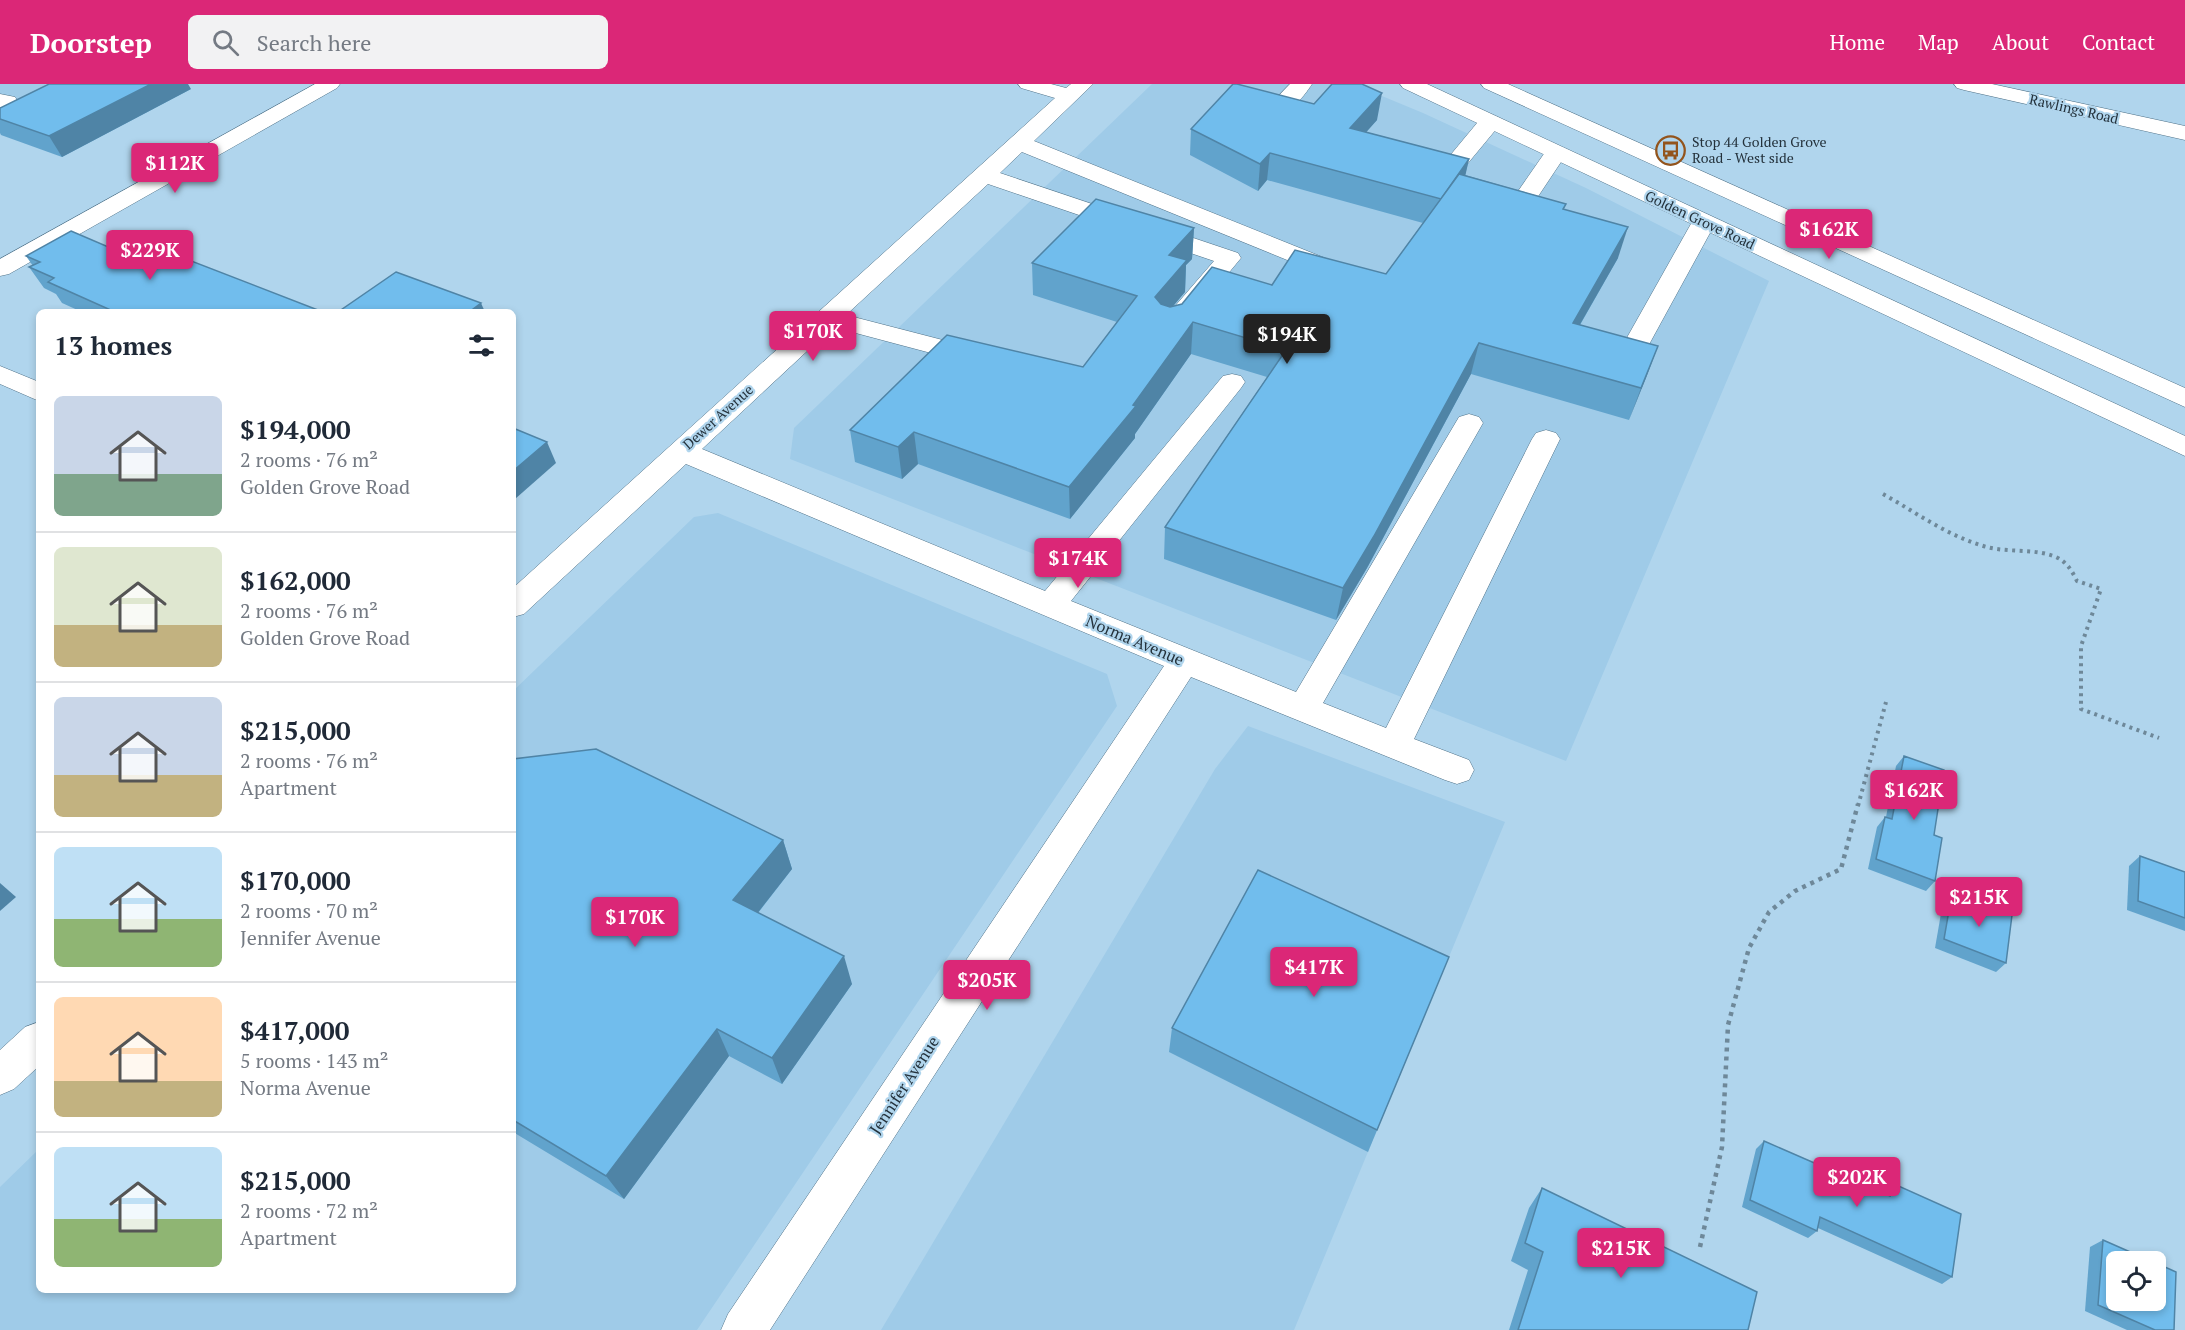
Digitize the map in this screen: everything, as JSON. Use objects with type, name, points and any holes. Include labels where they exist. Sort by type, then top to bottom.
[{"type":"street","points":[[1028,84],[1076,90]]},
{"type":"street","points":[[1275,111],[1302,84]]},
{"type":"street","name":"Golden Grove Road","points":[[1410,84],[2185,447]]},
{"type":"street","points":[[1491,84],[2185,398]]},
{"type":"street","name":"Rawlings Road","points":[[1964,84],[2185,133]]},
{"type":"street","points":[[0,269],[324,85]]},
{"type":"street","name":"Dewer Avenue","points":[[516,603],[1076,90]]},
{"type":"street","points":[[1451,169],[1490,122]]},
{"type":"street","points":[[1018,142],[1350,277]]},
{"type":"street","points":[[1519,207],[1556,153]]},
{"type":"street","points":[[984,175],[1229,258],[1176,320]]},
{"type":"street","points":[[1633,350],[1704,222]]},
{"type":"street","points":[[828,318],[1006,364]]},
{"type":"street","points":[[0,374],[36,391]]},
{"type":"street","points":[[1052,604],[1232,382]]},
{"type":"street","points":[[1303,708],[1469,423]]},
{"type":"street","points":[[1394,745],[1546,439]]},
{"type":"street","name":"Norma Avenue","points":[[681,451],[1184,661],[1457,770]]},
{"type":"street","name":"Jennifer Avenue","points":[[744,1330],[1184,661]]},
{"type":"street","points":[[0,1076],[36,1043]]},
{"type":"path","points":[[1883,494],[1959,537],[1986,547],[2034,551],[2057,557],[2072,569],[2077,580],[2101,589],[2081,646],[2081,709],[2159,738]]},
{"type":"path","points":[[1700,1247],[1722,1147],[1728,1025],[1749,948],[1769,912],[1796,891],[1841,869],[1886,702]]},
{"type":"shaded area","points":[[0,84],[46,84],[42,87],[72,97],[0,133]]},
{"type":"shaded area","points":[[1152,84],[1353,84],[1423,113],[1586,188],[1769,281],[1566,761],[790,459],[794,428]]},
{"type":"shaded area","points":[[718,513],[1107,674],[1117,706],[697,1330],[0,1330],[0,1187],[36,1152],[36,1293],[516,1293],[516,688],[694,517]]},
{"type":"shaded area","points":[[1248,726],[1505,822],[1294,1330],[881,1330],[1215,769]]},
{"type":"building","points":[[49,84],[151,84],[49,136],[0,119],[0,108]]},
{"type":"building","points":[[1233,84],[1314,104],[1332,84],[1362,84],[1382,93],[1350,128],[1469,159],[1441,199],[1270,153],[1260,164],[1191,129]]},
{"type":"building","points":[[1459,174],[1566,204],[1563,209],[1628,227],[1573,323],[1658,346],[1641,388],[1479,343],[1374,536],[1343,588],[1165,527],[1286,350],[1193,322],[1133,405],[1136,406],[1069,487],[914,432],[898,447],[850,430],[947,335],[1083,367],[1137,296],[1032,263],[1096,199],[1194,228],[1169,255],[1187,260],[1155,297],[1161,304],[1170,307],[1182,304],[1212,267],[1272,285],[1295,250],[1386,274]]},
{"type":"building","points":[[71,231],[148,264],[168,252],[315,309],[108,309],[48,282],[54,278],[29,267],[40,262],[26,256]]},
{"type":"building","points":[[396,272],[481,303],[473,309],[342,309]]},
{"type":"building","points":[[516,429],[547,442],[516,468]]},
{"type":"building","points":[[596,749],[783,840],[733,900],[844,956],[772,1058],[717,1029],[606,1176],[516,1122],[516,759]]},
{"type":"building","points":[[1904,756],[1944,770],[1934,835],[1942,838],[1935,881],[1876,859],[1885,817],[1892,819]]},
{"type":"building","points":[[2140,856],[2185,872],[2185,918],[2138,901]]},
{"type":"building","points":[[1258,870],[1449,957],[1377,1130],[1172,1028]]},
{"type":"building","points":[[1952,893],[2012,915],[2006,963],[1944,939]]},
{"type":"building","points":[[1764,1141],[1890,1196],[1892,1183],[1961,1214],[1952,1277],[1820,1217],[1817,1231],[1750,1200]]},
{"type":"building","points":[[1542,1188],[1757,1292],[1748,1330],[1518,1330],[1543,1252],[1525,1243]]},
{"type":"building","points":[[2103,1240],[2128,1251],[2106,1251],[2106,1309],[2098,1305]]},
{"type":"building","points":[[2166,1268],[2176,1272],[2174,1330],[2155,1330],[2112,1311],[2166,1311]]},
{"type":"place","name":"Stop 44 Golden Grove Road - West side","points":[[1671,150]]}]
